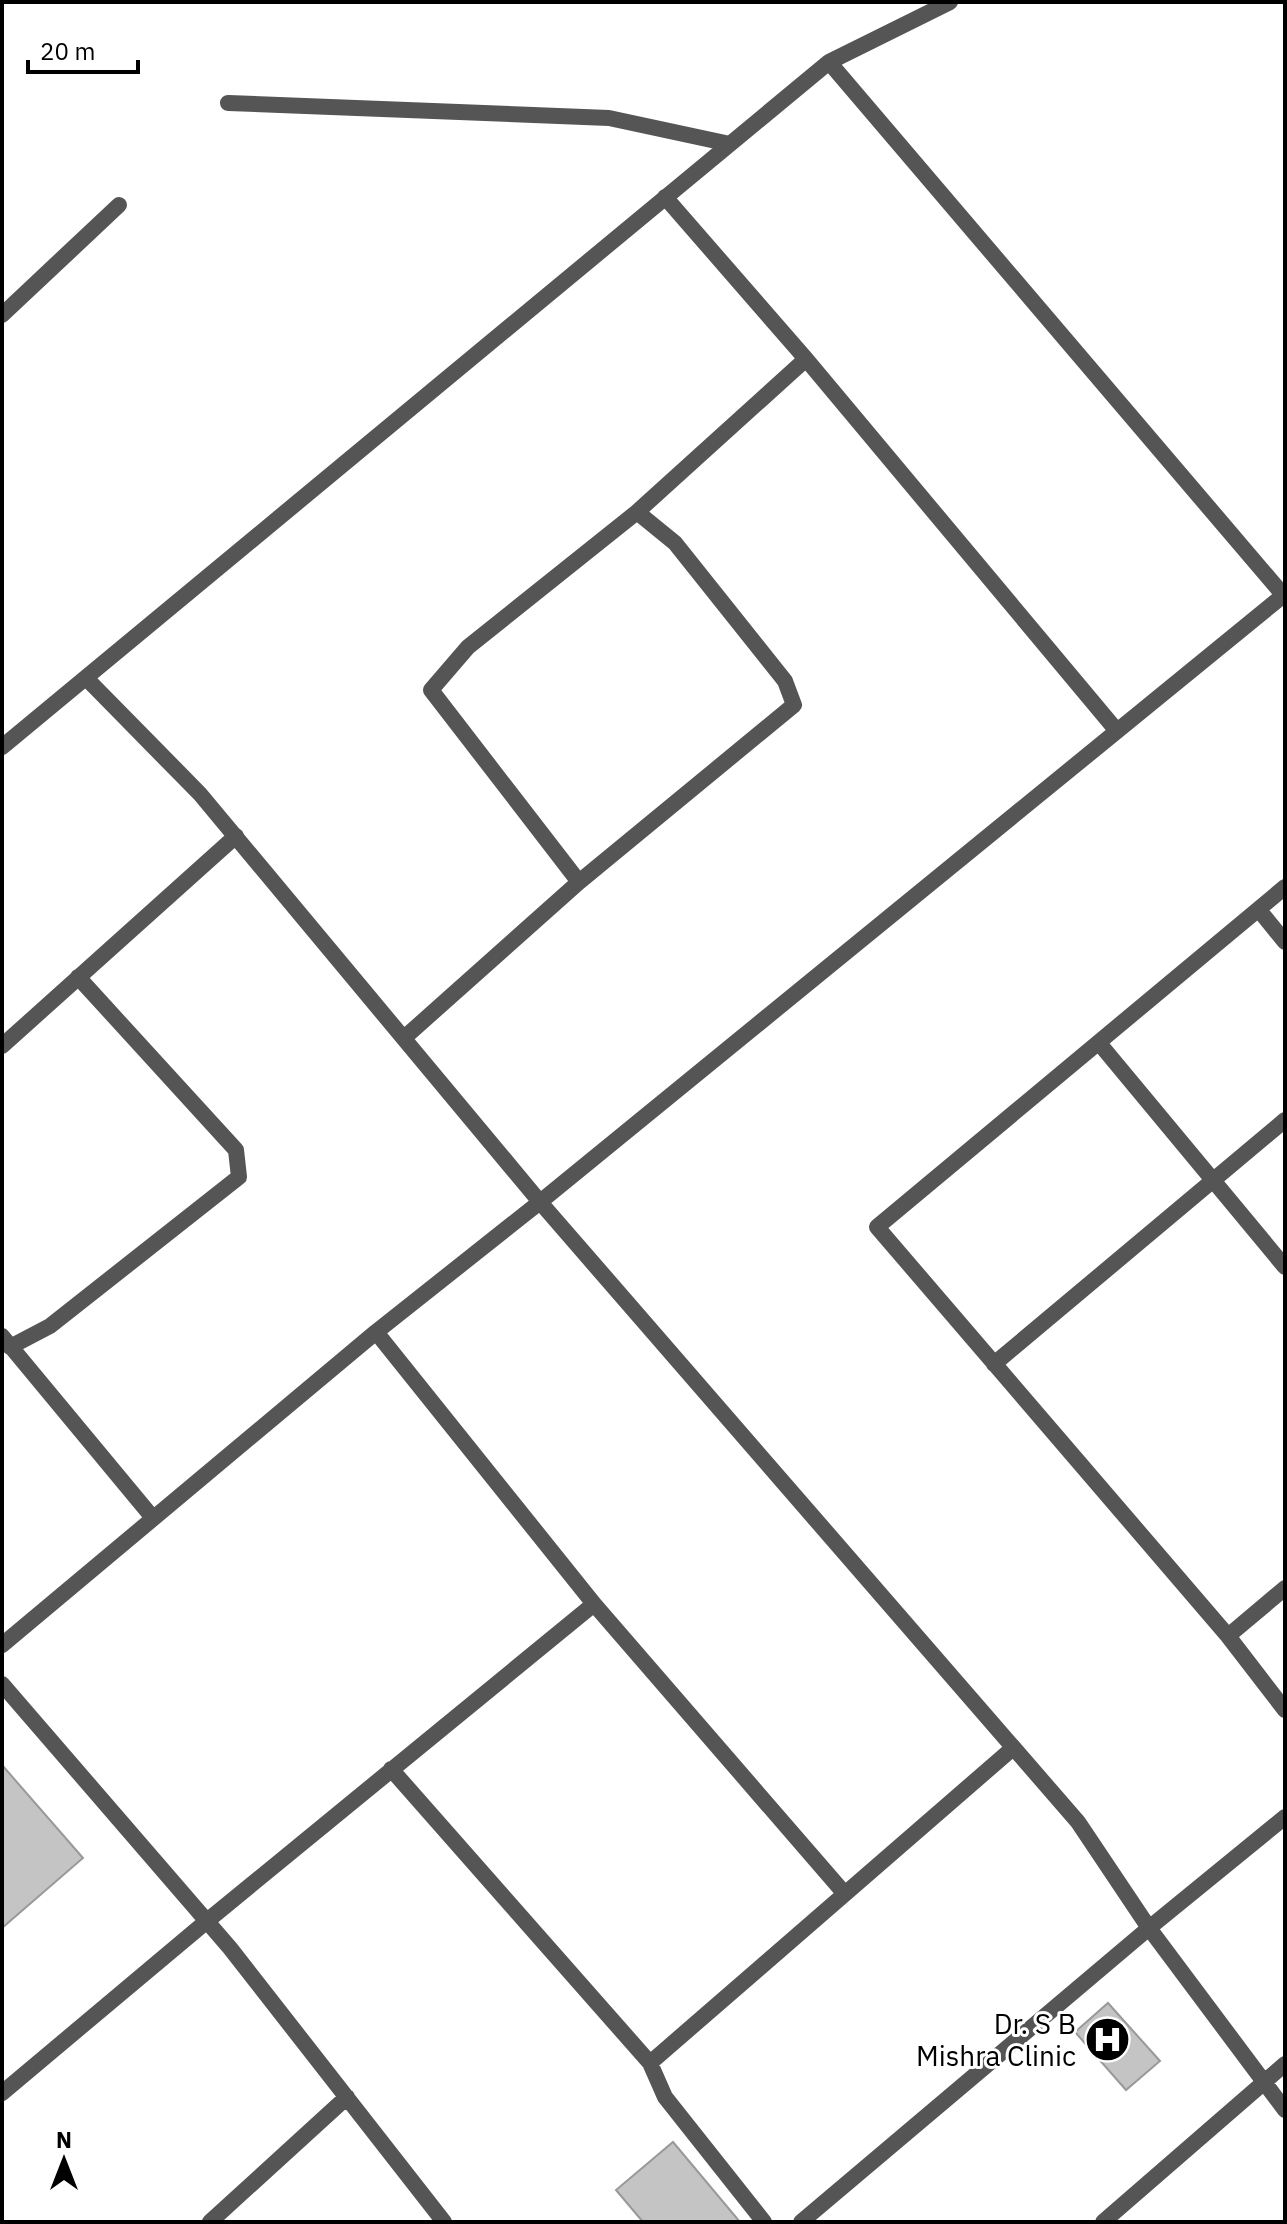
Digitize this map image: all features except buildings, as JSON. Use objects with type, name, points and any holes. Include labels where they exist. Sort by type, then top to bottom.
[{"type":"street","points":[[2,747],[829,62],[950,2]]},
{"type":"street","points":[[2,1645],[376,1332],[1284,596],[829,62]]},
{"type":"street","points":[[228,103],[609,118],[730,144]]},
{"type":"street","points":[[665,197],[806,359],[1117,731]]},
{"type":"street","points":[[2,315],[119,205]]},
{"type":"street","points":[[579,882],[431,690],[468,647],[637,512],[806,359]]},
{"type":"street","points":[[404,1038],[579,882],[794,705],[785,681],[675,543],[637,512]]},
{"type":"street","points":[[86,678],[200,794],[540,1202],[1078,1822],[1149,1928],[1285,2110]]},
{"type":"street","points":[[2,1046],[236,836]]},
{"type":"street","points":[[1285,887],[877,1227],[1228,1636],[1285,1710]]},
{"type":"street","points":[[1259,910],[1285,942]]},
{"type":"street","points":[[78,977],[236,1150],[239,1177],[50,1326],[6,1342],[153,1518]]},
{"type":"street","points":[[1099,1043],[1285,1267]]},
{"type":"street","points":[[994,1364],[1285,1120]]},
{"type":"street","points":[[376,1332],[594,1604],[845,1894]]},
{"type":"street","points":[[1228,1636],[1285,1588]]},
{"type":"street","points":[[2,2093],[594,1604]]},
{"type":"street","points":[[2,1684],[230,1948],[444,2222]]},
{"type":"street","points":[[650,2063],[1013,1748]]},
{"type":"street","points":[[391,1769],[650,2063],[665,2097],[764,2222]]},
{"type":"street","points":[[801,2222],[1285,1817]]},
{"type":"street","points":[[1103,2222],[1285,2064]]},
{"type":"street","points":[[210,2222],[347,2097]]},
{"type":"place","name":"Dr. S B Mishra Clinic","points":[[1107,2040]]}]
